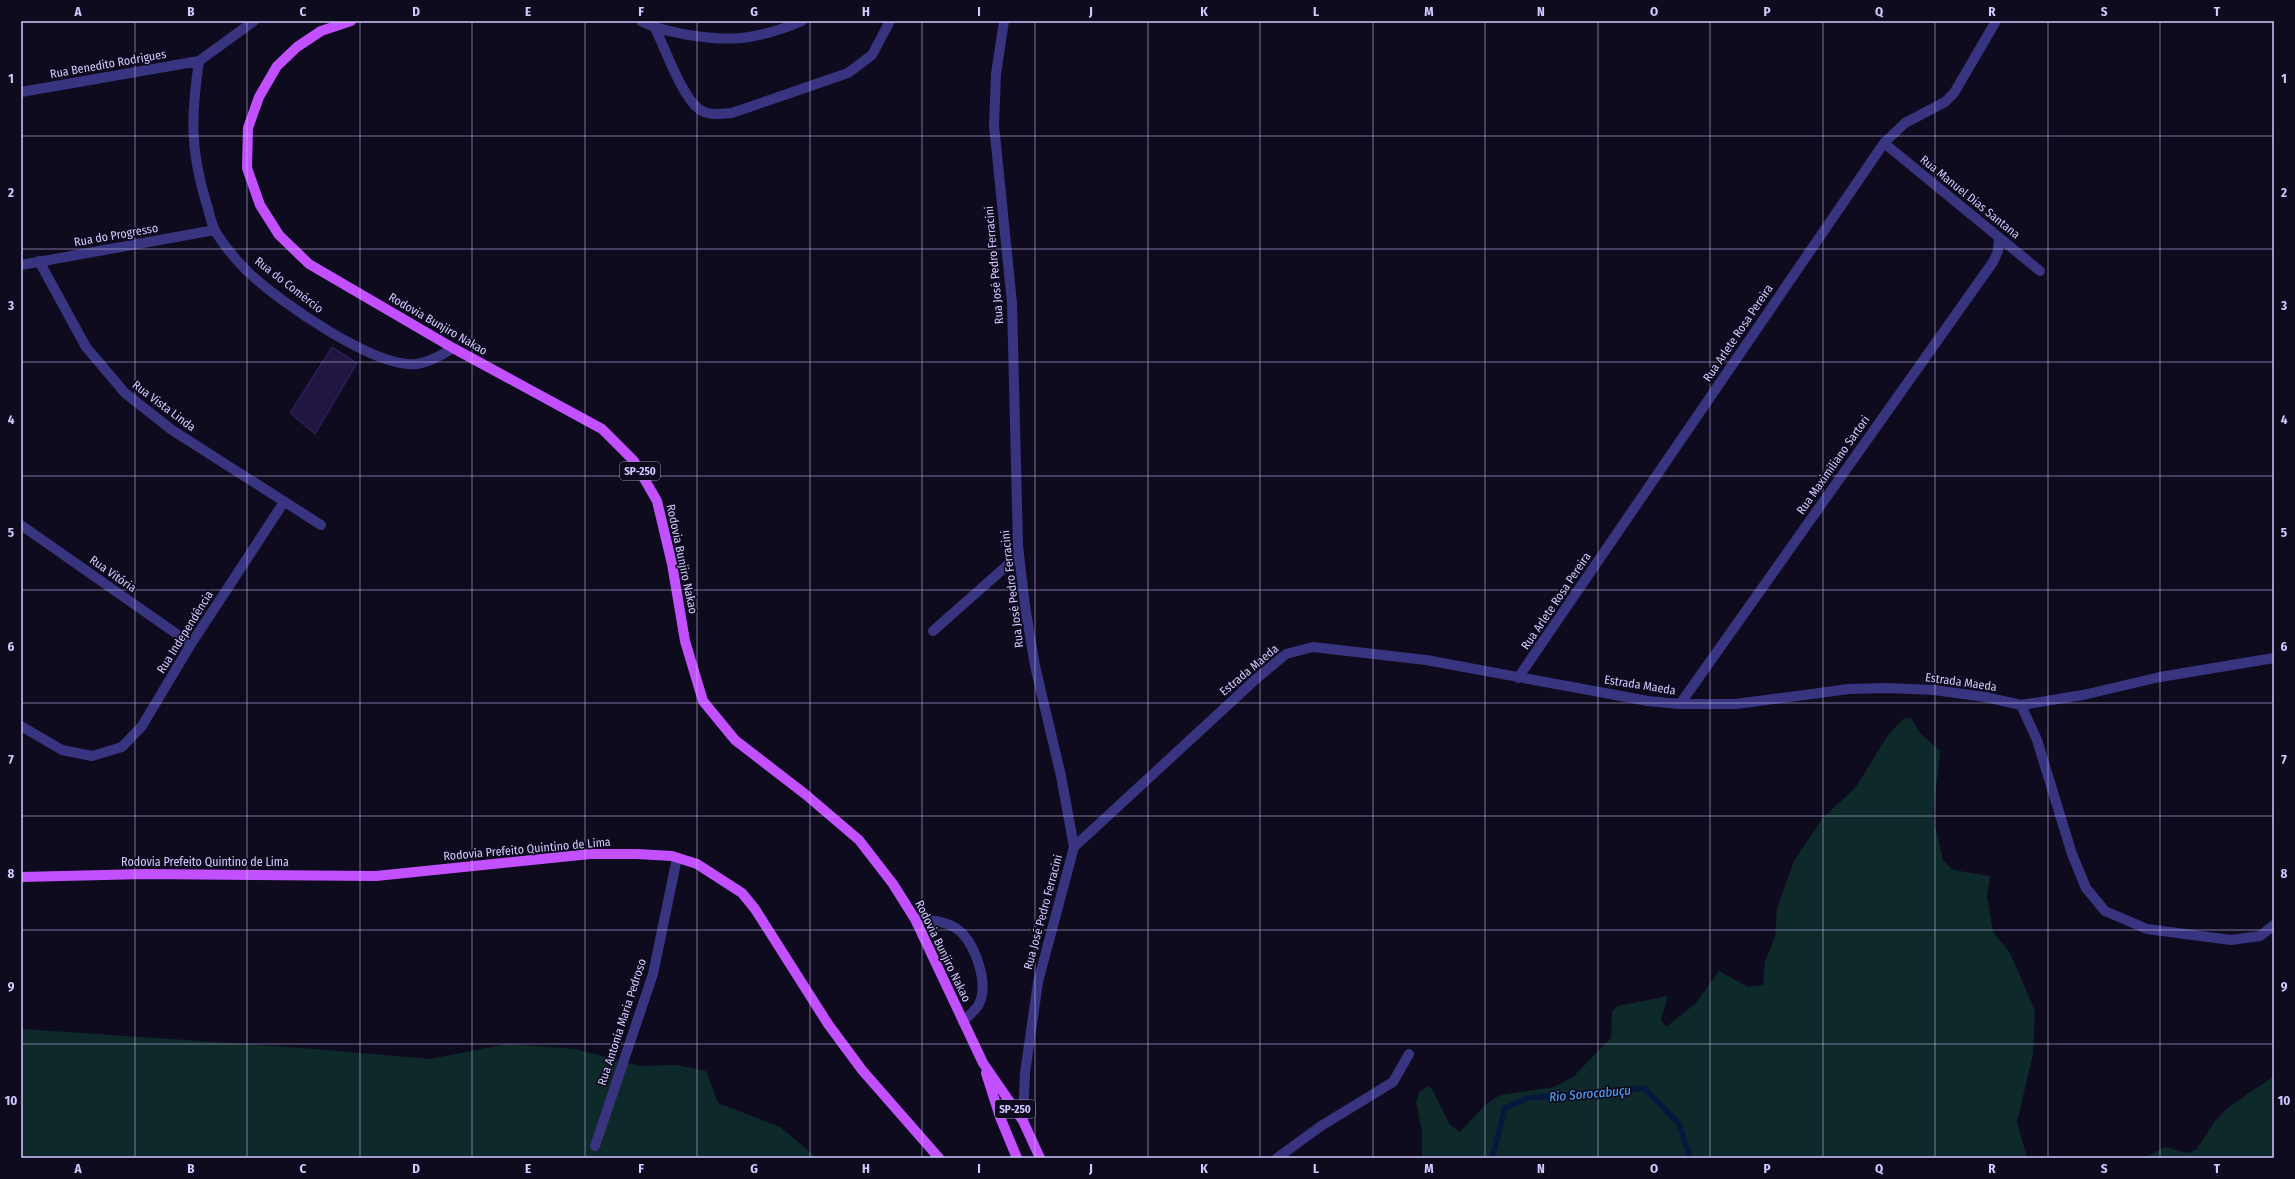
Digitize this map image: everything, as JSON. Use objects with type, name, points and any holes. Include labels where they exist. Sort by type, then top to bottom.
[{"type":"main road","name":"Rodovia Bunjiro Nakao","points":[[351,21],[321,31],[297,47],[277,66],[259,97],[248,128],[247,168],[260,205],[279,235],[309,264],[453,348],[602,429],[634,462],[657,501],[672,564],[685,641],[703,701],[734,740],[805,794],[859,840],[893,884],[916,920],[983,1063],[1000,1116],[1017,1158]]},
{"type":"main road","name":"Rodovia Prefeito Quintino de Lima","points":[[21,877],[145,874],[376,876],[590,854],[636,854],[677,858],[697,864],[742,893],[756,909],[828,1024],[862,1070],[939,1158]]},
{"type":"main road","name":"Rodovia Bunjiro Nakao","points":[[983,1063],[1023,1121],[1040,1158]]},
{"type":"street","points":[[199,61],[254,21]]},
{"type":"street","points":[[641,21],[655,28],[713,37],[748,37],[802,21]]},
{"type":"street","points":[[655,28],[686,96],[699,110],[712,114],[732,113],[848,73],[872,55],[890,21]]},
{"type":"street","name":"Rua José Pedro Ferracini","points":[[1004,21],[996,74],[994,125],[1012,303],[1019,555],[1035,666],[1061,776],[1074,847],[1038,982],[1026,1073],[1023,1121]]},
{"type":"street","name":"Rua Arlete Rosa Pereira","points":[[1518,678],[1884,143],[1905,123],[1945,102],[1954,93],[1996,21]]},
{"type":"street","name":"Rua Benedito Rodrigues","points":[[21,92],[199,61]]},
{"type":"street","name":"Rua do Comércio","points":[[199,61],[192,108],[193,142],[198,176],[215,230],[247,271],[317,324],[354,346],[387,360],[416,364],[440,357],[453,348]]},
{"type":"street","name":"Rua Manuel Dias Santana","points":[[1884,143],[2040,271]]},
{"type":"street","name":"Rua do Progresso","points":[[21,265],[215,230]]},
{"type":"street","name":"Rua Maximiliano Sartori","points":[[1680,704],[1993,262],[1998,251],[1998,237]]},
{"type":"street","name":"Rua Vista Linda","points":[[39,262],[86,347],[125,393],[178,434],[321,525]]},
{"type":"street","name":"Rua Independência","points":[[21,726],[62,750],[92,756],[122,747],[142,726],[191,644],[284,502]]},
{"type":"street","name":"Rua Vitória","points":[[21,525],[191,644]]},
{"type":"street","points":[[933,632],[1019,555]]},
{"type":"street","name":"Estrada Maeda","points":[[1074,847],[1256,679],[1286,654],[1313,646],[1433,661],[1648,701],[1680,704],[1736,704],[1850,689],[1887,688],[1942,691],[1985,697],[2021,705],[2083,695],[2160,677],[2274,658]]},
{"type":"street","points":[[2021,705],[2037,740],[2072,854],[2086,888],[2105,911],[2148,929],[2231,940],[2260,936],[2274,925]]},
{"type":"street","name":"Rua Antonia Maria Pedroso","points":[[595,1146],[653,974],[677,858]]},
{"type":"street","points":[[916,920],[939,921],[961,932],[977,958],[984,987],[979,1005],[963,1022]]},
{"type":"street","points":[[1277,1158],[1321,1126],[1393,1082],[1409,1054]]},
{"type":"green space","points":[[1911,718],[1921,734],[1940,751],[1933,817],[1943,860],[1953,870],[1990,876],[1987,896],[1993,932],[2010,953],[2035,1011],[2033,1054],[2017,1122],[2027,1158],[1422,1158],[1422,1133],[1416,1101],[1420,1091],[1428,1086],[1432,1089],[1450,1125],[1460,1132],[1485,1105],[1500,1095],[1554,1087],[1573,1077],[1611,1038],[1612,1011],[1618,1006],[1668,996],[1661,1020],[1666,1027],[1695,1004],[1719,971],[1748,987],[1763,985],[1765,962],[1775,937],[1777,908],[1794,861],[1822,819],[1856,787],[1888,735],[1903,719]]},
{"type":"green space","points":[[21,1029],[304,1048],[430,1059],[507,1044],[575,1049],[640,1066],[676,1065],[706,1071],[718,1103],[780,1127],[817,1158],[21,1158]]},
{"type":"green space","points":[[2274,1076],[2274,1158],[2144,1158],[2165,1147],[2187,1153],[2196,1150],[2215,1121],[2229,1107]]},
{"type":"building","points":[[332,347],[357,363],[315,434],[290,413]]},
{"type":"waterway","name":"Rio Sorocabuçu","points":[[1492,1158],[1505,1108],[1528,1098],[1644,1088],[1679,1124],[1690,1158]]}]
